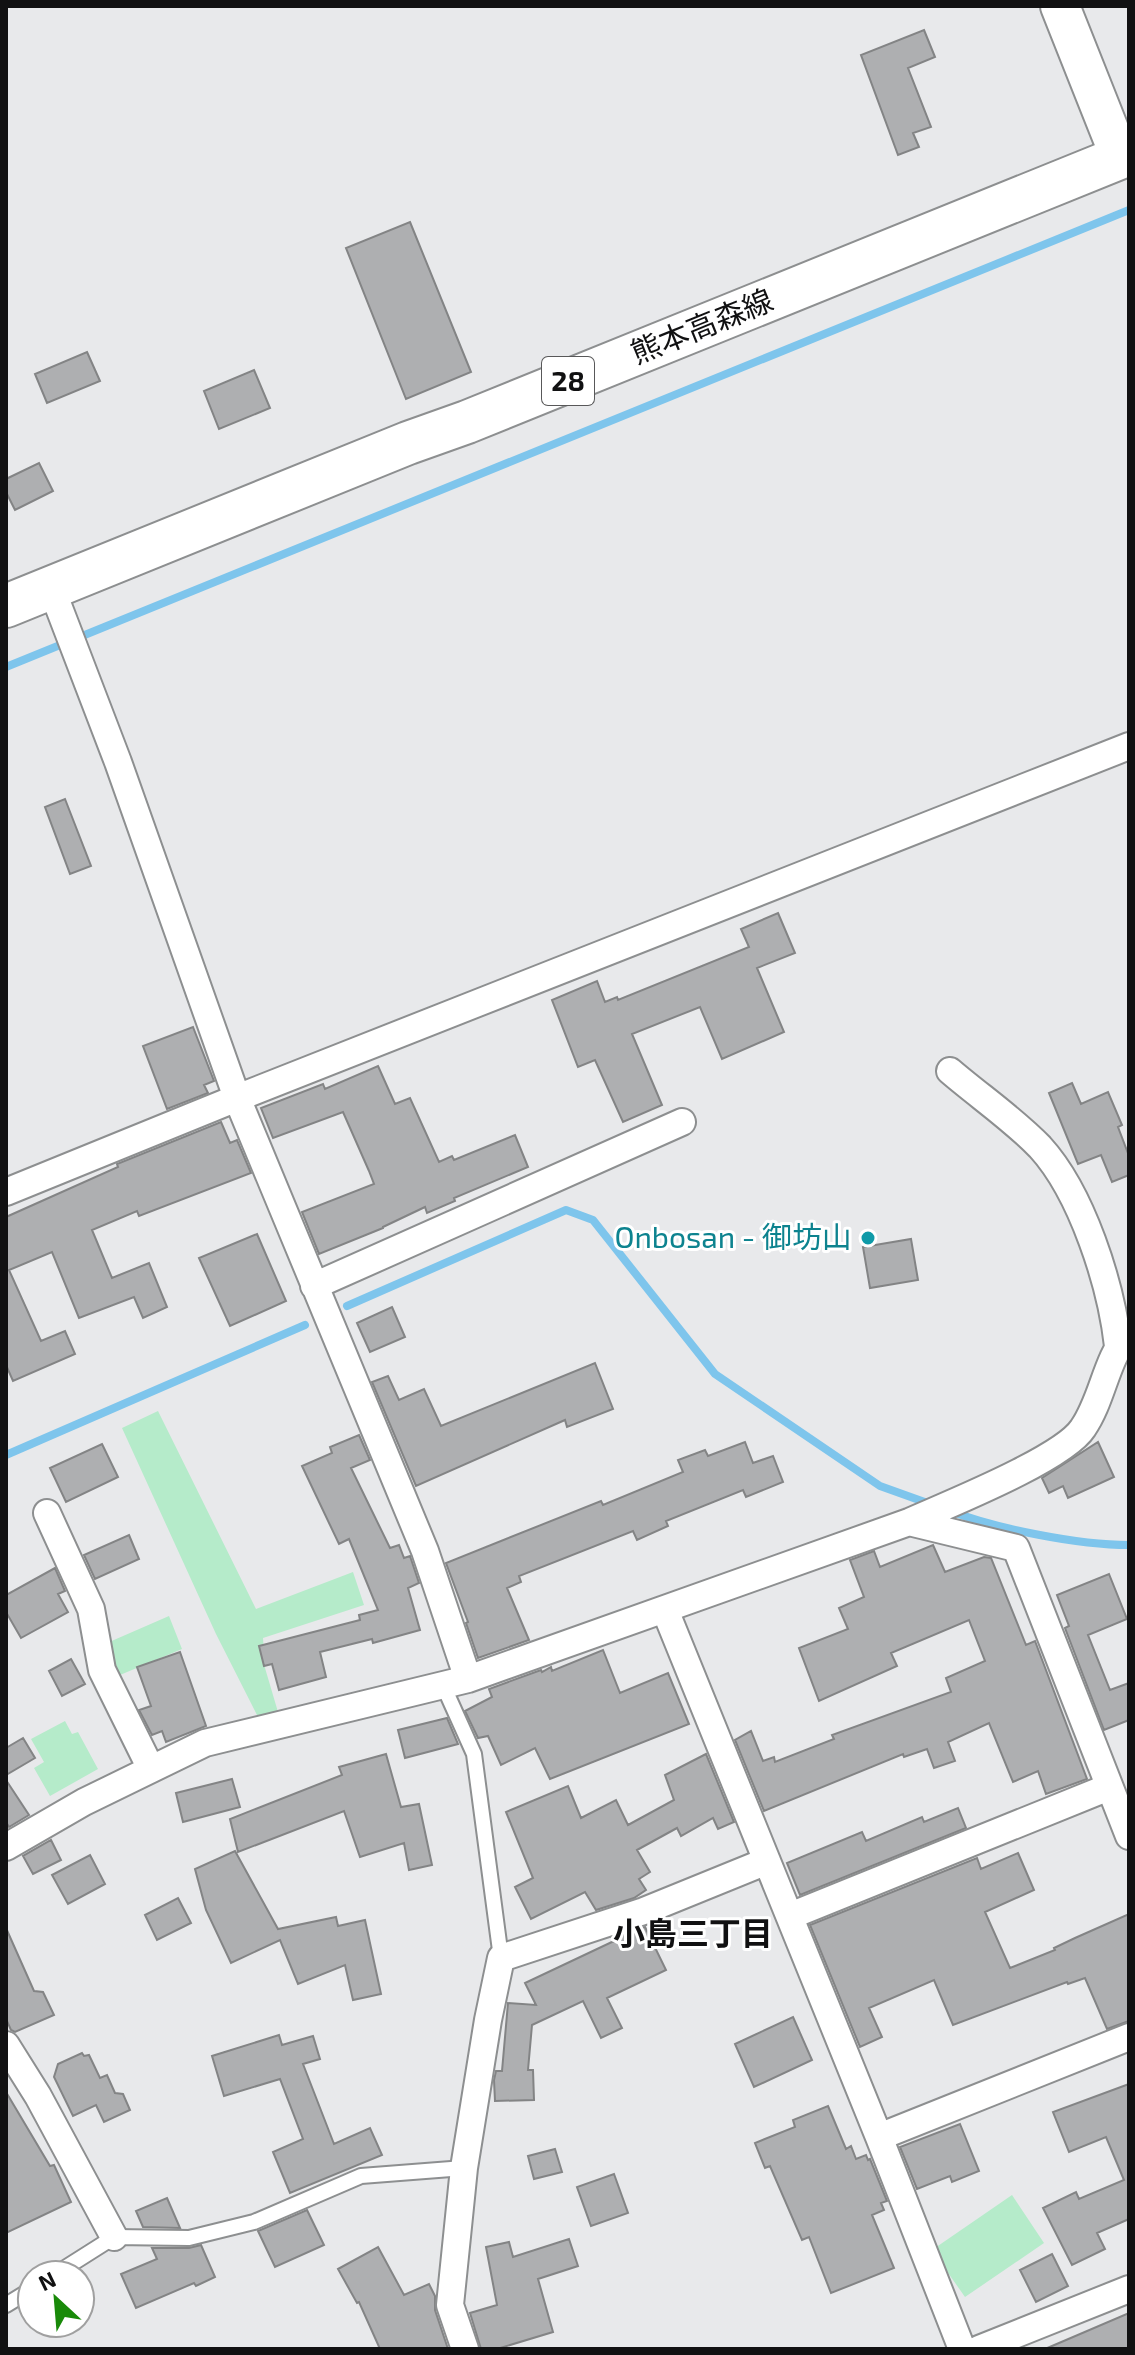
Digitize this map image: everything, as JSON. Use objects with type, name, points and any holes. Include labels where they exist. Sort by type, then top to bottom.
[{"type":"main road","points":[[1060,6],[1124,155]]},
{"type":"main road","name":"熊本高森線","points":[[6,606],[1124,155]]},
{"type":"street","points":[[51,587],[118,762],[237,1098],[425,1551],[456,1682]]},
{"type":"street","points":[[6,1192],[1129,746]]},
{"type":"street","points":[[6,1847],[84,1802],[205,1743],[456,1682],[909,1522],[1060,1449],[1083,1429],[1124,1339],[1079,1210],[1042,1149],[950,1071]]},
{"type":"street","points":[[314,1286],[682,1122]]},
{"type":"street","points":[[47,1513],[91,1609],[102,1670],[151,1769]]},
{"type":"street","points":[[909,1522],[1016,1548],[1129,1836]]},
{"type":"street","points":[[665,1610],[962,2349]]},
{"type":"street","points":[[790,1916],[1109,1787]]},
{"type":"street","points":[[465,2349],[450,2305],[464,2168],[501,1958],[644,1911],[767,1861]]},
{"type":"street","points":[[879,2137],[1129,2037]]},
{"type":"street","points":[[6,2045],[38,2096],[114,2237]]},
{"type":"street","points":[[979,2349],[1129,2289]]},
{"type":"lane","points":[[456,1682],[474,1754],[501,1958]]},
{"type":"lane","points":[[79,2259],[114,2237],[189,2238],[254,2222],[361,2176],[464,2168]]},
{"type":"green space","points":[[158,1411],[256,1609],[353,1572],[364,1605],[263,1638],[265,1668],[278,1712],[259,1719],[216,1634],[122,1428]]},
{"type":"green space","points":[[169,1616],[182,1649],[120,1675],[107,1643]]},
{"type":"green space","points":[[65,1721],[72,1734],[78,1732],[98,1769],[50,1796],[34,1768],[44,1762],[31,1739]]},
{"type":"green space","points":[[1012,2195],[1044,2243],[965,2297],[932,2250]]},
{"type":"building","points":[[924,30],[935,57],[908,68],[931,127],[913,133],[919,147],[898,155],[861,55]]},
{"type":"building","points":[[410,222],[471,372],[406,399],[346,248]]},
{"type":"building","points":[[87,352],[100,381],[47,403],[35,374]]},
{"type":"building","points":[[254,370],[270,408],[219,429],[204,391]]},
{"type":"building","points":[[39,463],[53,491],[15,510],[6,492],[6,479]]},
{"type":"building","points":[[65,799],[91,866],[70,874],[45,807]]},
{"type":"building","points":[[778,913],[795,953],[757,968],[784,1032],[722,1059],[700,1007],[632,1034],[662,1105],[623,1122],[595,1060],[578,1067],[552,1000],[597,981],[605,1002],[617,997],[618,1000],[749,947],[741,929]]},
{"type":"building","points":[[193,1027],[214,1081],[204,1085],[208,1093],[167,1109],[143,1046]]},
{"type":"building","points":[[378,1066],[395,1104],[410,1098],[439,1162],[452,1156],[454,1160],[515,1135],[528,1167],[454,1198],[455,1201],[427,1213],[425,1207],[319,1254],[302,1212],[374,1184],[369,1171],[343,1112],[273,1138],[261,1108],[323,1084],[325,1089]]},
{"type":"building","points":[[1072,1083],[1081,1104],[1108,1092],[1122,1125],[1118,1127],[1129,1156],[1129,1175],[1112,1182],[1101,1155],[1078,1164],[1049,1093]]},
{"type":"building","points":[[221,1122],[230,1143],[237,1140],[251,1173],[139,1216],[137,1211],[92,1230],[112,1278],[149,1263],[167,1307],[143,1318],[134,1297],[79,1318],[52,1252],[9,1270],[41,1341],[65,1331],[75,1354],[13,1381],[6,1365],[6,1217],[118,1167],[117,1164]]},
{"type":"building","points":[[257,1234],[286,1301],[230,1326],[199,1258]]},
{"type":"building","points":[[911,1239],[918,1280],[870,1288],[863,1247]]},
{"type":"building","points":[[392,1307],[405,1337],[370,1352],[357,1323]]},
{"type":"building","points":[[595,1363],[613,1409],[567,1427],[565,1420],[416,1486],[372,1382],[388,1376],[399,1400],[424,1389],[441,1426]]},
{"type":"building","points":[[359,1435],[370,1460],[351,1468],[390,1548],[399,1545],[404,1558],[410,1556],[419,1583],[408,1588],[420,1630],[373,1643],[372,1639],[320,1652],[326,1677],[279,1690],[272,1664],[264,1666],[259,1646],[360,1620],[359,1615],[378,1610],[349,1539],[339,1544],[302,1466],[332,1453],[330,1447]]},
{"type":"building","points":[[745,1442],[753,1463],[773,1456],[783,1482],[746,1497],[743,1490],[666,1521],[668,1526],[637,1540],[633,1531],[519,1576],[521,1582],[507,1588],[529,1640],[478,1658],[446,1563],[683,1472],[678,1460],[705,1450],[708,1456]]},
{"type":"building","points":[[1098,1442],[1114,1477],[1068,1498],[1063,1486],[1049,1493],[1042,1478]]},
{"type":"building","points":[[102,1444],[118,1477],[66,1502],[50,1468]]},
{"type":"building","points":[[129,1535],[139,1559],[95,1579],[84,1555]]},
{"type":"building","points":[[933,1545],[945,1572],[984,1557],[991,1558],[1026,1645],[1035,1641],[1087,1779],[1046,1794],[1038,1771],[1013,1782],[989,1723],[948,1742],[955,1761],[934,1768],[927,1749],[904,1757],[903,1754],[764,1811],[735,1740],[751,1731],[763,1761],[774,1757],[775,1762],[834,1739],[832,1735],[951,1692],[946,1678],[985,1661],[969,1620],[891,1653],[897,1666],[819,1701],[799,1648],[848,1629],[839,1608],[864,1597],[850,1560],[874,1551],[880,1567]]},
{"type":"building","points":[[55,1568],[65,1591],[58,1594],[68,1612],[21,1638],[6,1612],[6,1595]]},
{"type":"building","points":[[1109,1574],[1127,1619],[1088,1635],[1110,1690],[1129,1683],[1129,1720],[1104,1730],[1065,1628],[1069,1626],[1057,1595]]},
{"type":"building","points":[[603,1650],[620,1693],[668,1673],[689,1724],[550,1779],[535,1748],[501,1765],[488,1736],[478,1738],[465,1711],[492,1697],[489,1689],[551,1667],[552,1671]]},
{"type":"building","points":[[180,1652],[206,1726],[166,1742],[162,1731],[152,1735],[139,1710],[151,1706],[137,1667]]},
{"type":"building","points":[[71,1659],[85,1684],[62,1696],[49,1671]]},
{"type":"building","points":[[447,1718],[458,1744],[405,1758],[398,1730]]},
{"type":"building","points":[[23,1738],[35,1758],[6,1775],[6,1748]]},
{"type":"building","points":[[386,1754],[401,1807],[419,1804],[432,1865],[409,1870],[404,1843],[360,1857],[344,1811],[238,1852],[230,1819],[342,1775],[339,1767]]},
{"type":"building","points":[[706,1754],[734,1822],[718,1829],[713,1818],[681,1836],[677,1828],[637,1850],[650,1872],[639,1879],[646,1890],[634,1898],[596,1910],[585,1892],[531,1919],[515,1887],[533,1878],[506,1812],[568,1786],[581,1818],[616,1800],[628,1825],[674,1800],[665,1775]]},
{"type":"building","points":[[232,1779],[240,1807],[183,1822],[176,1793]]},
{"type":"building","points":[[6,1780],[29,1815],[9,1827],[6,1822]]},
{"type":"building","points":[[958,1808],[966,1828],[800,1895],[787,1863],[862,1832],[866,1841],[922,1817],[924,1822]]},
{"type":"building","points":[[51,1840],[61,1860],[33,1874],[23,1856]]},
{"type":"building","points":[[235,1851],[278,1929],[336,1917],[338,1926],[365,1920],[381,1994],[353,2000],[345,1965],[298,1984],[280,1940],[231,1963],[206,1910],[195,1869]]},
{"type":"building","points":[[1018,1853],[1034,1890],[985,1912],[1010,1968],[1129,1914],[1129,2021],[1107,2029],[1085,1978],[953,2025],[934,1980],[869,2008],[882,2037],[860,2047],[810,1925],[977,1858],[981,1869]]},
{"type":"building","points":[[90,1855],[105,1884],[68,1904],[52,1875]]},
{"type":"building","points":[[178,1898],[191,1923],[157,1940],[145,1915]]},
{"type":"building","points":[[645,1927],[666,1970],[607,1998],[622,2028],[601,2038],[583,2001],[532,2025],[528,2070],[533,2070],[534,2100],[495,2101],[494,2080],[496,2071],[502,2071],[508,2003],[536,2005],[525,1983],[614,1941],[612,1938]]},
{"type":"building","points":[[6,1928],[34,1991],[43,1992],[54,2015],[15,2032],[6,2019]]},
{"type":"building","points":[[793,2017],[812,2060],[754,2087],[735,2044]]},
{"type":"building","points":[[279,2035],[282,2045],[313,2036],[320,2059],[303,2064],[334,2144],[370,2128],[382,2155],[290,2193],[273,2152],[303,2139],[280,2079],[224,2096],[212,2056]]},
{"type":"building","points":[[82,2053],[89,2055],[100,2078],[107,2075],[115,2093],[123,2094],[130,2110],[104,2122],[96,2105],[73,2116],[54,2077],[58,2064]]},
{"type":"building","points":[[1129,2084],[1129,2219],[1097,2233],[1105,2249],[1072,2265],[1043,2208],[1076,2192],[1079,2199],[1124,2180],[1106,2137],[1069,2152],[1053,2112]]},
{"type":"building","points":[[6,2092],[50,2166],[54,2165],[71,2202],[6,2233]]},
{"type":"building","points":[[828,2106],[846,2149],[851,2146],[856,2159],[866,2155],[870,2159],[887,2201],[881,2203],[884,2210],[872,2215],[894,2268],[831,2293],[809,2237],[802,2240],[770,2166],[765,2168],[755,2143],[795,2127],[793,2120]]},
{"type":"building","points":[[960,2124],[979,2171],[952,2182],[950,2176],[917,2189],[900,2147]]},
{"type":"building","points":[[555,2149],[562,2172],[534,2179],[528,2156]]},
{"type":"building","points":[[614,2174],[628,2213],[591,2226],[577,2187]]},
{"type":"building","points":[[167,2198],[180,2228],[143,2227],[136,2211]]},
{"type":"building","points":[[307,2210],[324,2245],[275,2267],[258,2231]]},
{"type":"building","points":[[569,2239],[578,2266],[538,2279],[553,2332],[497,2349],[481,2349],[470,2313],[497,2305],[486,2247],[509,2242],[513,2257]]},
{"type":"building","points":[[201,2245],[215,2277],[136,2308],[121,2274],[157,2259],[152,2248]]},
{"type":"building","points":[[378,2247],[404,2295],[429,2284],[448,2349],[380,2349],[359,2302],[338,2269]]},
{"type":"building","points":[[1052,2254],[1068,2286],[1036,2302],[1020,2270]]},
{"type":"building","points":[[1129,2313],[1129,2349],[1045,2349]]},
{"type":"waterway","points":[[6,667],[1129,210]]},
{"type":"waterway","points":[[347,1306],[566,1210],[593,1220],[715,1374],[880,1486],[933,1505]]},
{"type":"waterway","points":[[6,1455],[305,1325]]},
{"type":"waterway","points":[[950,1511],[1038,1535],[1129,1545]]},
{"type":"place","name":"Onbosan - 御坊山","points":[[868,1238]]},
{"type":"district","name":"小島三丁目","points":[[693,1934]]}]
